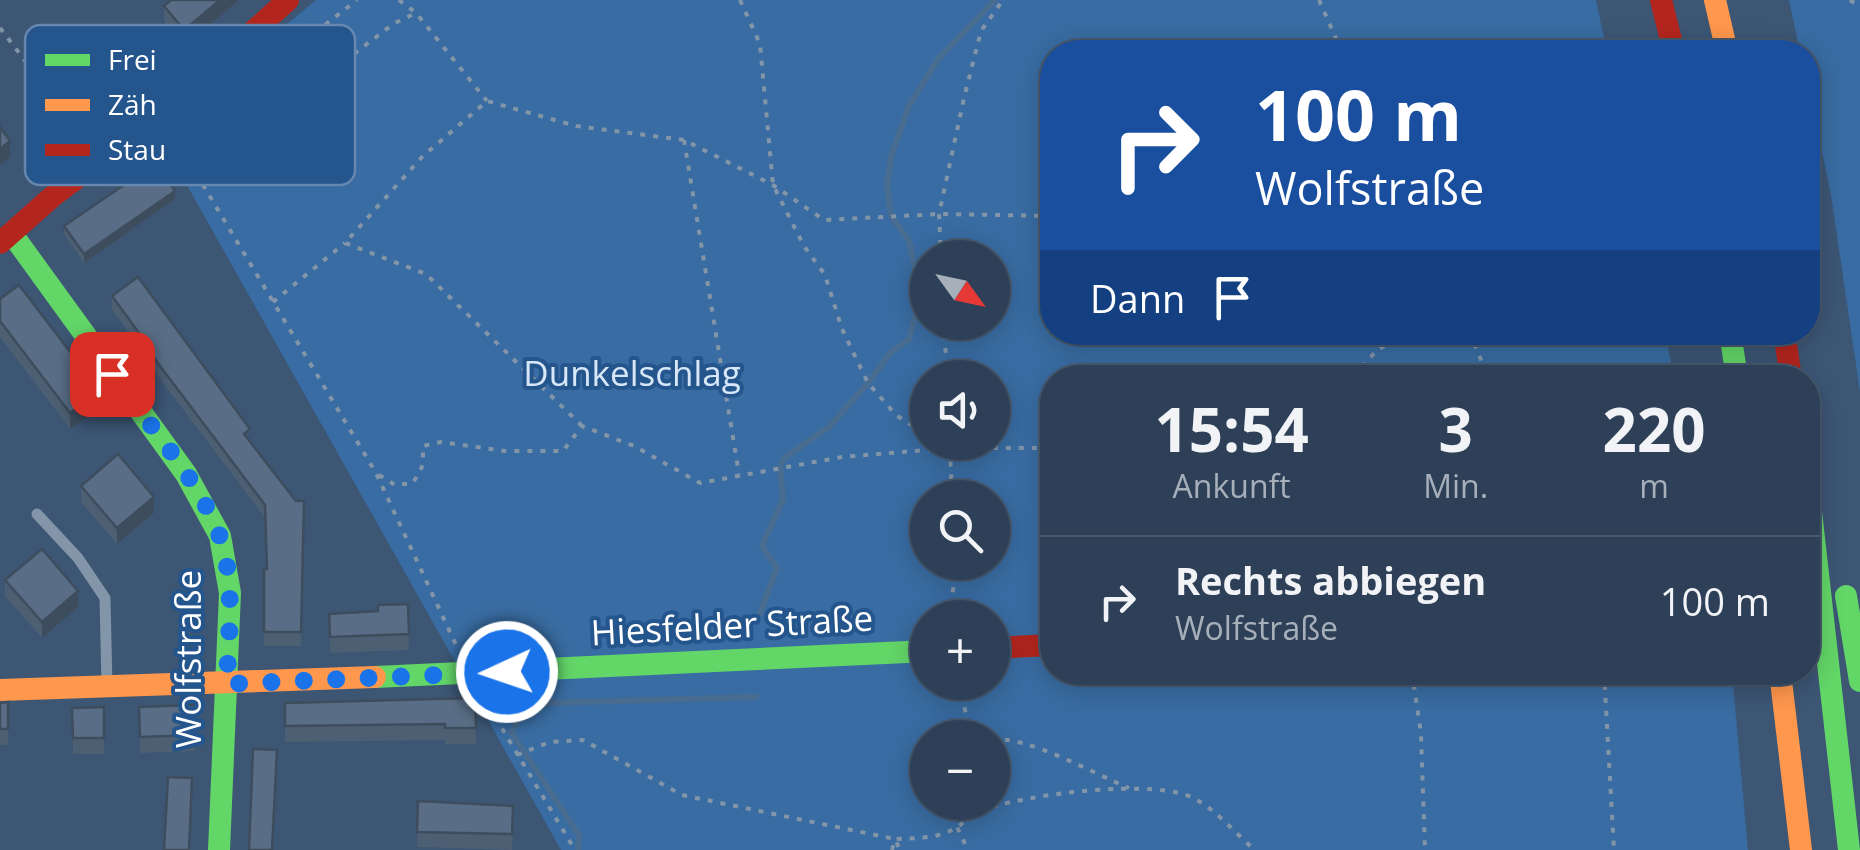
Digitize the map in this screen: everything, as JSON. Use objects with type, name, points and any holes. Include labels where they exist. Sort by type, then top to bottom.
[{"type":"main road","points":[[260,25],[288,0]]},
{"type":"main road","points":[[1662,0],[1671,40]]},
{"type":"main road","points":[[1715,0],[1725,40]]},
{"type":"main road","points":[[6,238],[70,185]]},
{"type":"main road","name":"Wolfstraße","points":[[6,238],[186,474],[213,520],[225,553],[230,594],[219,850]]},
{"type":"main road","points":[[1820,485],[1832,505],[1838,543]]},
{"type":"main road","points":[[1844,581],[1860,681]]},
{"type":"main road","points":[[1820,594],[1848,850]]},
{"type":"main road","points":[[1820,608],[1860,606]]},
{"type":"main road","points":[[1010,647],[1040,646]]},
{"type":"main road","name":"Hiesfelder Straße","points":[[0,690],[469,674],[910,652]]},
{"type":"main road","points":[[1782,685],[1801,850]]},
{"type":"main road","points":[[1775,850],[1796,792]]},
{"type":"lane","points":[[37,514],[78,558],[105,598],[107,686]]},
{"type":"path","points":[[325,25],[357,0]]},
{"type":"path","points":[[399,0],[416,13],[487,101],[576,126],[684,140],[772,184],[824,220],[940,214],[1040,216]]},
{"type":"path","points":[[740,0],[760,44],[772,184],[804,246],[825,276],[842,329],[868,383],[896,415],[910,424]]},
{"type":"path","points":[[941,240],[940,214],[981,32],[1003,0]]},
{"type":"path","points":[[1320,0],[1337,40]]},
{"type":"path","points":[[1850,0],[1860,7]]},
{"type":"path","points":[[355,54],[393,24],[416,13]]},
{"type":"path","points":[[0,28],[25,61]]},
{"type":"path","points":[[273,302],[345,243],[422,156],[487,101]]},
{"type":"path","points":[[684,140],[739,474]]},
{"type":"path","points":[[203,185],[376,473],[469,674],[574,848]]},
{"type":"path","points":[[345,243],[426,274],[582,426],[634,446],[700,483],[910,450]]},
{"type":"path","points":[[1363,365],[1370,354],[1385,345]]},
{"type":"path","points":[[376,473],[395,485],[413,483],[423,466],[423,446],[441,442],[505,451],[563,451],[582,426]]},
{"type":"path","points":[[1010,447],[1040,448]]},
{"type":"path","points":[[1414,685],[1421,734],[1426,850]]},
{"type":"path","points":[[1605,685],[1614,850]]},
{"type":"path","points":[[516,755],[550,742],[583,740],[682,795],[895,838],[930,838],[957,828],[973,812],[1052,793],[1165,792],[1195,798],[1254,850]]},
{"type":"path","points":[[1010,740],[1034,746],[1134,790]]},
{"type":"path","points":[[958,820],[957,828],[968,850]]},
{"type":"path","points":[[892,850],[895,838]]},
{"type":"path","points":[[895,838],[900,850]]},
{"type":"green space","name":"Dunkelschlag","points":[[316,0],[1596,0],[1604,40],[1040,40],[1040,345],[1667,345],[1672,365],[1040,365],[1040,685],[1733,685],[1748,850],[561,850],[187,185],[355,185],[355,25],[286,25]]},
{"type":"green space","points":[[1789,0],[1860,0],[1860,392],[1820,142],[1820,40],[1797,40]]},
{"type":"building","points":[[171,0],[220,0],[190,25],[180,25],[164,6]]},
{"type":"building","points":[[0,127],[10,141],[0,149]]},
{"type":"building","points":[[124,185],[171,185],[175,191],[84,254],[64,226]]},
{"type":"building","points":[[138,277],[250,429],[244,434],[296,501],[304,501],[301,632],[264,632],[265,505],[112,296]]},
{"type":"building","points":[[19,285],[100,391],[70,413],[0,321],[0,299]]},
{"type":"building","points":[[118,454],[154,497],[117,528],[81,486]]},
{"type":"building","points":[[42,549],[78,591],[42,622],[5,580]]},
{"type":"building","points":[[408,604],[409,634],[330,637],[329,614],[378,611],[378,605]]},
{"type":"building","points":[[475,698],[476,728],[445,728],[445,724],[285,726],[285,703]]},
{"type":"building","points":[[8,702],[8,729],[0,729],[0,703]]},
{"type":"building","points":[[194,705],[195,735],[140,737],[139,707]]},
{"type":"building","points":[[104,707],[104,738],[73,738],[72,708]]},
{"type":"building","points":[[253,749],[277,750],[272,850],[249,850]]},
{"type":"building","points":[[168,777],[192,778],[189,850],[164,850]]},
{"type":"building","points":[[418,801],[513,806],[512,834],[417,832]]},
{"type":"waterway","points":[[758,618],[777,568],[762,546],[783,499],[780,468],[784,458],[829,427],[891,352],[909,339],[918,305],[917,276],[909,241],[891,216],[887,184],[891,156],[909,106],[938,59],[995,0]]},
{"type":"waterway","points":[[578,850],[579,835],[511,732],[525,710],[546,703],[756,697]]},
{"type":"traffic: fast","points":[[12,234],[186,474],[220,536],[230,593],[219,850]]},
{"type":"traffic: fast","points":[[1732,345],[1735,365]]},
{"type":"traffic: fast","points":[[1820,592],[1849,850]]},
{"type":"traffic: fast","points":[[1846,596],[1860,681]]},
{"type":"traffic: fast","points":[[375,677],[910,652]]},
{"type":"traffic: slow","points":[[1715,0],[1724,40]]},
{"type":"traffic: slow","points":[[0,690],[375,677]]},
{"type":"traffic: slow","points":[[1782,685],[1801,850]]},
{"type":"traffic: jam","points":[[260,25],[288,0]]},
{"type":"traffic: jam","points":[[1661,0],[1671,40]]},
{"type":"traffic: jam","points":[[0,243],[68,185]]},
{"type":"traffic: jam","points":[[1786,345],[1789,365]]},
{"type":"traffic: jam","points":[[1010,647],[1040,646]]},
{"type":"route","points":[[112,374],[186,474],[220,536],[230,594],[227,684],[507,672]]}]
